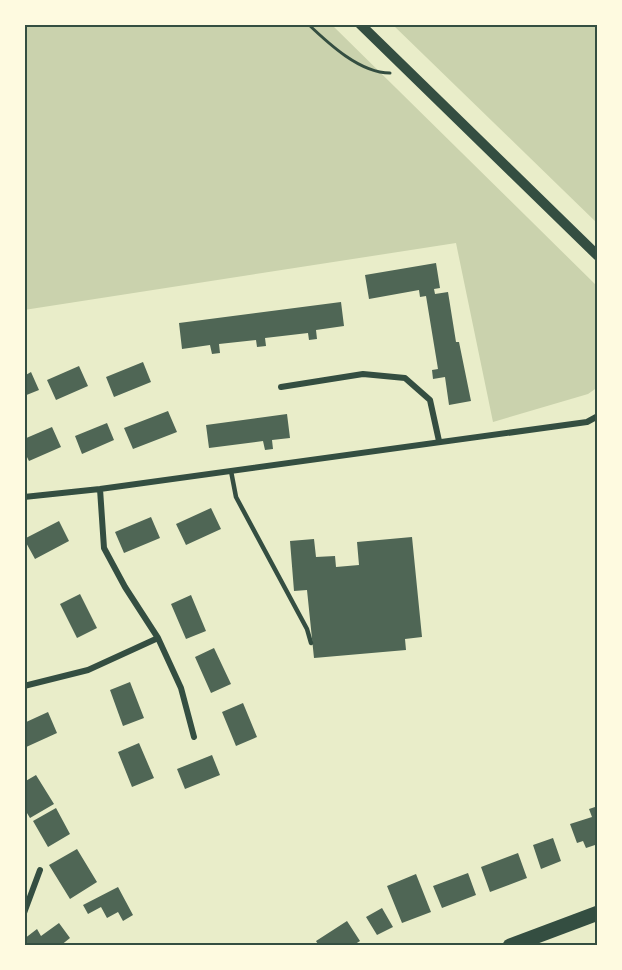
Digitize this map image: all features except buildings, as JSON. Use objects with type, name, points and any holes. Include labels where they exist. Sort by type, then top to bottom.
[{"type":"main road","points":[[510,946],[598,913]]},
{"type":"street","points":[[360,24],[598,256]]},
{"type":"street","points":[[281,387],[363,374],[405,378],[430,400],[439,441]]},
{"type":"street","points":[[24,497],[100,489],[587,422],[598,416]]},
{"type":"street","points":[[100,489],[104,548],[125,587],[158,638],[181,688],[194,737]]},
{"type":"street","points":[[24,686],[88,670],[158,638]]},
{"type":"street","points":[[24,913],[40,870]]},
{"type":"lane","points":[[231,471],[236,497],[307,629],[311,643]]},
{"type":"path","points":[[308,24],[353,59],[372,70],[391,74],[406,68]]},
{"type":"green space","points":[[24,24],[331,24],[598,287],[598,387],[588,394],[493,422],[456,243],[24,310]]},
{"type":"green space","points":[[392,24],[598,24],[598,224]]}]
